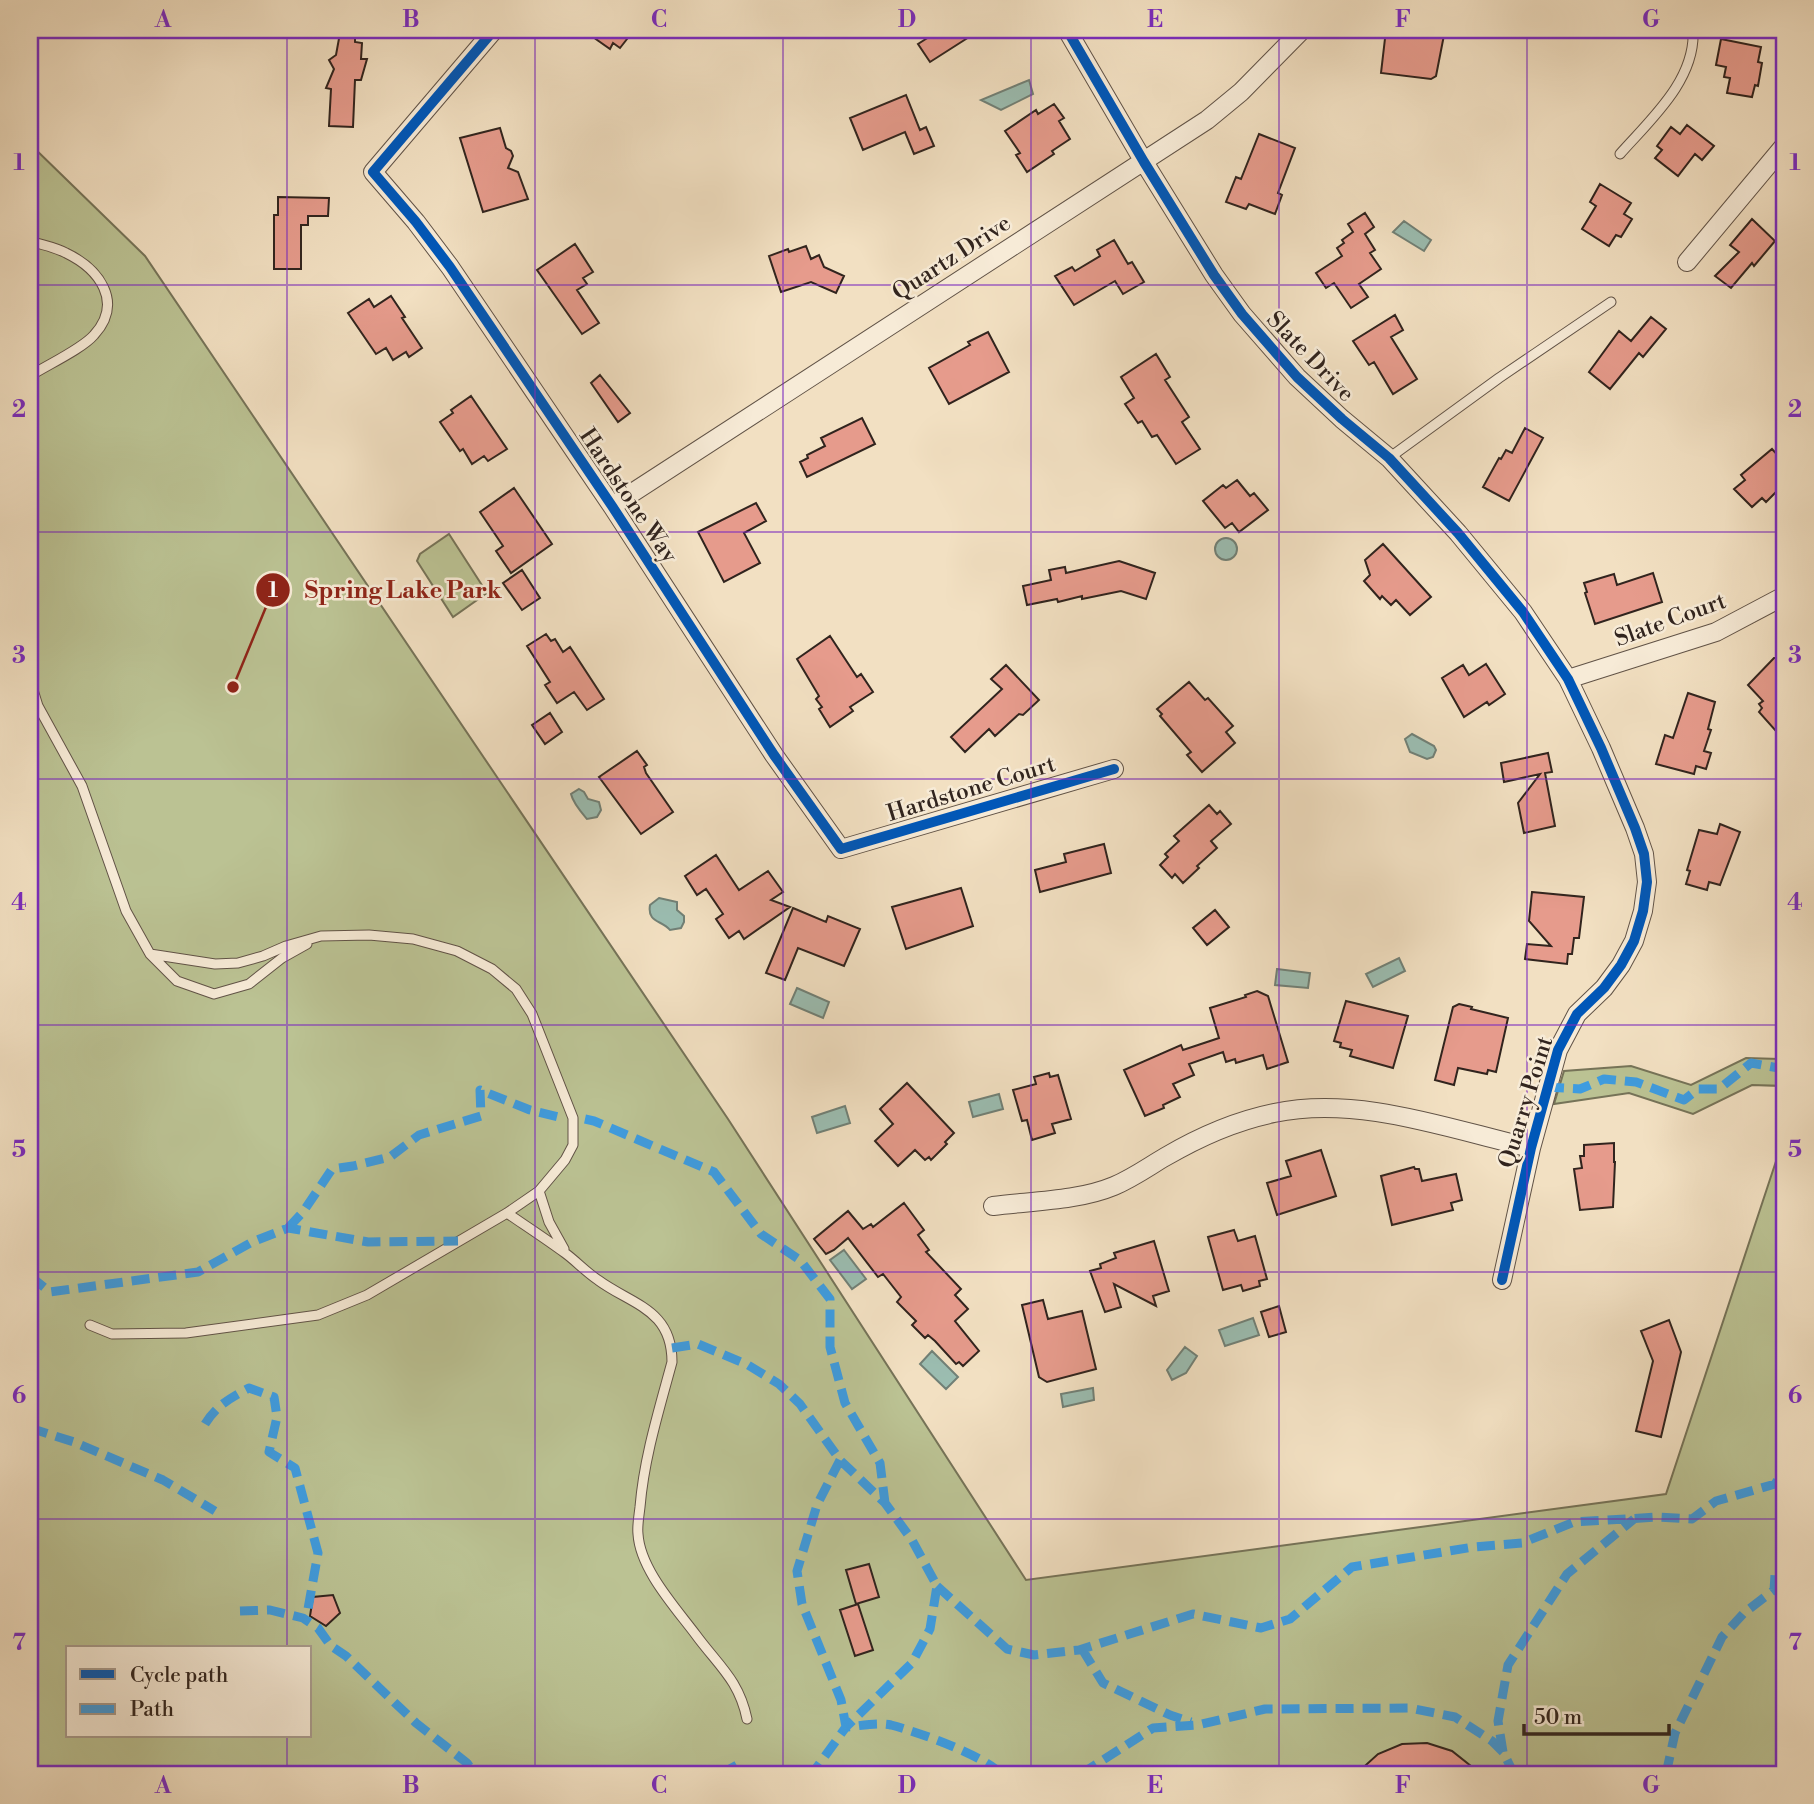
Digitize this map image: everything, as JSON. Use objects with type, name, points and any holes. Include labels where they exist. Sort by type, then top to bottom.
[{"type":"street","name":"Hardstone Way","points":[[494,30],[373,172],[450,267],[774,755],[841,849]]},
{"type":"street","name":"Slate Drive","points":[[1067,30],[1144,162],[1214,275],[1242,314],[1297,377],[1389,458],[1458,533],[1523,612],[1568,679]]},
{"type":"street","name":"Quartz Drive","points":[[611,506],[1207,120],[1241,92],[1302,30]]},
{"type":"street","points":[[1687,262],[1784,146]]},
{"type":"street","name":"Slate Court","points":[[1568,679],[1716,632],[1784,596]]},
{"type":"street","name":"Quarry Point","points":[[1502,1280],[1531,1148],[1558,1051],[1577,1014],[1604,988],[1634,941],[1643,911],[1647,882],[1644,854],[1626,803],[1568,679]]},
{"type":"street","name":"Hardstone Court","points":[[841,849],[1114,769]]},
{"type":"street","points":[[993,1206],[1075,1196],[1112,1187],[1209,1134],[1274,1113],[1305,1108],[1338,1107],[1370,1111],[1531,1148]]},
{"type":"lane","points":[[1619,154],[1661,108],[1689,65],[1693,30]]},
{"type":"lane","points":[[30,241],[63,251],[84,263],[106,289],[109,306],[105,321],[92,337],[30,376]]},
{"type":"lane","points":[[1389,458],[1499,378],[1611,302]]},
{"type":"lane","points":[[30,680],[38,706],[82,786],[126,911],[150,954],[177,981],[215,993],[249,984],[282,958],[321,936]]},
{"type":"lane","points":[[90,1325],[112,1334],[186,1333],[318,1315],[368,1294],[507,1213],[539,1191],[565,1160],[573,1144],[573,1118],[532,1014],[516,989],[492,970],[457,951],[413,939],[369,935],[321,936],[238,963],[215,964],[150,954]]},
{"type":"lane","points":[[539,1191],[548,1222],[567,1254]]},
{"type":"lane","points":[[507,1213],[567,1254],[598,1281],[644,1306],[658,1319],[672,1348],[672,1362],[643,1472],[638,1535],[650,1571],[702,1643],[725,1669],[739,1691],[747,1720]]},
{"type":"green space","points":[[30,144],[145,256],[728,1119],[1026,1580],[1666,1494],[1784,1137],[1784,1774],[30,1774]]},
{"type":"green space","points":[[449,534],[487,593],[453,617],[417,561],[420,554]]},
{"type":"green space","points":[[1746,1058],[1784,1059],[1784,1086],[1752,1085],[1693,1114],[1629,1093],[1554,1104],[1564,1071],[1631,1066],[1691,1085]]},
{"type":"water","points":[[1029,80],[1033,94],[1001,110],[981,100]]},
{"type":"water","points":[[1404,221],[1431,240],[1424,251],[1393,232]]},
{"type":"water","points":[[1226,538],[1234,541],[1237,549],[1234,557],[1226,560],[1218,557],[1215,549],[1218,541]]},
{"type":"water","points":[[1412,734],[1434,746],[1436,750],[1433,757],[1427,759],[1410,752],[1405,739]]},
{"type":"water","points":[[579,789],[588,799],[599,802],[601,810],[597,817],[587,819],[575,804],[571,794]]},
{"type":"water","points":[[659,898],[677,902],[677,910],[684,916],[681,928],[670,930],[653,918],[650,905]]},
{"type":"water","points":[[1399,958],[1405,971],[1373,987],[1366,974]]},
{"type":"water","points":[[1277,969],[1310,973],[1308,988],[1275,985]]},
{"type":"water","points":[[797,988],[829,1002],[823,1018],[790,1004]]},
{"type":"water","points":[[999,1094],[1003,1109],[973,1117],[969,1102]]},
{"type":"water","points":[[845,1106],[850,1123],[817,1133],[812,1117]]},
{"type":"water","points":[[844,1250],[866,1279],[852,1289],[830,1260]]},
{"type":"water","points":[[1253,1318],[1259,1335],[1225,1346],[1219,1330]]},
{"type":"water","points":[[1185,1347],[1197,1356],[1186,1373],[1172,1380],[1167,1370]]},
{"type":"water","points":[[932,1351],[958,1377],[946,1389],[920,1364]]},
{"type":"water","points":[[1093,1388],[1094,1400],[1063,1407],[1061,1394]]},
{"type":"building","points":[[583,30],[634,30],[620,48],[613,43],[610,49]]},
{"type":"building","points":[[940,30],[980,30],[930,62],[918,44]]},
{"type":"building","points":[[1386,30],[1445,30],[1436,76],[1431,79],[1381,73]]},
{"type":"building","points":[[340,33],[355,34],[355,42],[362,43],[361,59],[367,59],[361,80],[355,80],[353,127],[329,126],[331,89],[326,88],[334,69],[329,60],[336,55]]},
{"type":"building","points":[[1721,39],[1761,47],[1758,62],[1762,63],[1758,86],[1755,85],[1752,97],[1727,93],[1730,78],[1724,77],[1726,67],[1716,65]]},
{"type":"building","points":[[906,95],[920,130],[926,127],[934,146],[914,154],[905,132],[863,150],[850,118]]},
{"type":"building","points":[[1054,104],[1064,118],[1059,121],[1070,139],[1052,151],[1054,154],[1027,172],[1016,155],[1020,153],[1005,131],[1036,110],[1038,114]]},
{"type":"building","points":[[1687,125],[1714,146],[1702,160],[1695,154],[1678,176],[1655,158],[1662,150],[1657,146],[1671,127],[1680,134]]},
{"type":"building","points":[[500,128],[506,148],[513,156],[508,168],[518,172],[528,199],[483,212],[460,138]]},
{"type":"building","points":[[1259,134],[1295,148],[1278,193],[1282,195],[1275,214],[1249,204],[1246,209],[1226,202],[1236,177],[1241,179]]},
{"type":"building","points":[[1600,184],[1631,203],[1624,214],[1632,219],[1621,237],[1616,235],[1609,246],[1582,229],[1596,206],[1590,202]]},
{"type":"building","points":[[278,197],[329,198],[328,216],[308,216],[308,225],[301,225],[301,269],[274,269],[274,215],[278,215]]},
{"type":"building","points":[[1365,213],[1374,227],[1365,234],[1375,250],[1370,253],[1381,269],[1359,284],[1368,297],[1351,308],[1334,283],[1326,288],[1316,273],[1342,256],[1337,248],[1344,243],[1342,240],[1353,232],[1348,224]]},
{"type":"building","points":[[1752,219],[1775,241],[1731,288],[1715,276],[1739,252],[1730,245]]},
{"type":"building","points":[[1114,240],[1128,264],[1132,262],[1144,282],[1123,294],[1115,281],[1074,305],[1055,276],[1072,267],[1075,271],[1100,256],[1097,250]]},
{"type":"building","points":[[575,244],[593,272],[583,278],[587,284],[577,290],[599,323],[582,334],[537,270]]},
{"type":"building","points":[[806,246],[811,259],[819,255],[824,267],[844,276],[836,293],[811,282],[781,292],[769,256]]},
{"type":"building","points":[[391,296],[422,348],[409,357],[406,352],[393,360],[386,348],[376,354],[348,313],[369,299],[374,307]]},
{"type":"building","points":[[1395,315],[1403,330],[1391,337],[1417,379],[1393,394],[1374,362],[1369,365],[1353,341]]},
{"type":"building","points":[[1651,317],[1666,329],[1643,357],[1639,353],[1610,389],[1589,372],[1619,331],[1631,341]]},
{"type":"building","points":[[988,332],[1009,372],[949,404],[929,368]]},
{"type":"building","points":[[1156,354],[1170,377],[1165,380],[1189,417],[1182,422],[1200,449],[1176,464],[1157,435],[1152,437],[1142,421],[1138,423],[1125,404],[1134,398],[1121,377]]},
{"type":"building","points":[[600,375],[630,413],[618,422],[591,383]]},
{"type":"building","points":[[471,396],[507,449],[488,461],[484,456],[472,464],[440,422],[453,413],[451,410]]},
{"type":"building","points":[[862,418],[875,444],[807,477],[800,462],[808,458],[807,455],[825,446],[821,438]]},
{"type":"building","points":[[1525,428],[1543,438],[1509,501],[1483,487],[1499,458],[1501,459],[1506,450],[1512,453]]},
{"type":"building","points":[[1772,449],[1784,462],[1784,484],[1766,502],[1762,498],[1752,507],[1734,489],[1745,480],[1741,475]]},
{"type":"building","points":[[1237,480],[1250,496],[1254,493],[1268,510],[1239,532],[1232,523],[1225,528],[1203,501],[1223,485],[1226,488]]},
{"type":"building","points":[[514,488],[552,544],[511,573],[496,551],[503,546],[480,512]]},
{"type":"building","points":[[756,503],[766,521],[744,533],[760,563],[724,582],[698,532]]},
{"type":"building","points":[[1383,544],[1431,597],[1410,615],[1396,600],[1391,605],[1382,596],[1380,599],[1364,581],[1370,575],[1365,560]]},
{"type":"building","points":[[1119,561],[1155,573],[1146,599],[1121,591],[1082,599],[1082,596],[1027,605],[1023,586],[1051,580],[1049,570],[1065,567],[1066,573]]},
{"type":"building","points":[[522,570],[540,598],[522,610],[503,583]]},
{"type":"building","points":[[1653,573],[1662,602],[1595,624],[1584,583],[1614,574],[1617,585]]},
{"type":"building","points":[[546,634],[551,641],[555,639],[563,652],[570,647],[604,699],[587,710],[574,692],[557,703],[545,685],[550,682],[527,646]]},
{"type":"building","points":[[830,636],[857,677],[861,674],[873,692],[850,707],[853,711],[830,727],[819,709],[822,707],[816,699],[819,696],[797,659]]},
{"type":"building","points":[[1774,658],[1784,658],[1784,740],[1759,712],[1762,708],[1759,704],[1763,701],[1748,685]]},
{"type":"building","points":[[1486,664],[1505,694],[1464,717],[1442,678],[1463,665],[1469,675]]},
{"type":"building","points":[[1006,665],[1039,700],[995,736],[989,729],[965,752],[951,737],[1002,689],[991,679]]},
{"type":"building","points":[[1189,682],[1205,700],[1208,698],[1233,726],[1226,732],[1235,743],[1202,772],[1187,755],[1191,752],[1157,709]]},
{"type":"building","points":[[1688,693],[1715,702],[1708,729],[1711,730],[1704,751],[1711,753],[1706,769],[1696,766],[1694,774],[1656,764],[1665,735],[1673,738]]},
{"type":"building","points":[[550,713],[562,732],[545,744],[532,725]]},
{"type":"building","points":[[637,751],[647,765],[644,767],[646,773],[673,812],[641,834],[599,777]]},
{"type":"building","points":[[1548,753],[1552,772],[1545,773],[1555,826],[1524,833],[1518,803],[1540,774],[1504,782],[1501,763]]},
{"type":"building","points":[[1209,805],[1217,814],[1220,811],[1231,824],[1211,841],[1217,848],[1183,883],[1175,874],[1172,878],[1160,865],[1168,857],[1165,854],[1179,841],[1174,836]]},
{"type":"building","points":[[1720,824],[1740,832],[1720,885],[1709,882],[1707,890],[1686,884],[1690,871],[1687,870],[1699,830],[1717,834]]},
{"type":"building","points":[[1104,844],[1111,873],[1040,892],[1035,870],[1066,862],[1064,854]]},
{"type":"building","points":[[716,855],[739,890],[768,871],[783,892],[771,900],[790,907],[744,939],[739,931],[729,938],[716,919],[723,914],[706,889],[697,895],[685,876]]},
{"type":"building","points":[[961,888],[973,926],[906,949],[892,907]]},
{"type":"building","points":[[1532,892],[1584,897],[1579,938],[1574,938],[1572,954],[1568,954],[1567,964],[1525,959],[1527,944],[1551,946],[1529,921]]},
{"type":"building","points":[[793,908],[826,922],[828,916],[860,929],[844,966],[798,948],[785,980],[766,973]]},
{"type":"building","points":[[1215,910],[1229,927],[1207,945],[1193,928]]},
{"type":"building","points":[[1257,991],[1268,996],[1288,1062],[1267,1069],[1263,1055],[1236,1063],[1235,1059],[1226,1062],[1223,1052],[1189,1064],[1194,1075],[1173,1084],[1180,1097],[1145,1116],[1124,1070],[1181,1045],[1183,1050],[1219,1038],[1210,1008]]},
{"type":"building","points":[[1346,1001],[1408,1016],[1393,1068],[1350,1056],[1352,1050],[1340,1047],[1341,1043],[1334,1041]]},
{"type":"building","points":[[1459,1004],[1508,1018],[1496,1072],[1488,1070],[1487,1074],[1458,1068],[1454,1085],[1435,1080],[1453,1007]]},
{"type":"building","points":[[1049,1073],[1050,1077],[1058,1075],[1071,1119],[1052,1124],[1055,1133],[1032,1140],[1027,1120],[1022,1121],[1013,1090],[1036,1084],[1034,1077]]},
{"type":"building","points":[[907,1083],[954,1133],[931,1160],[929,1157],[925,1160],[915,1150],[898,1166],[875,1141],[893,1124],[880,1109]]},
{"type":"building","points":[[1614,1143],[1613,1207],[1580,1210],[1574,1169],[1582,1168],[1580,1156],[1584,1156],[1584,1145]]},
{"type":"building","points":[[1321,1150],[1336,1196],[1277,1215],[1267,1183],[1291,1176],[1286,1161]]},
{"type":"building","points":[[1414,1167],[1419,1169],[1422,1181],[1456,1174],[1462,1200],[1451,1203],[1453,1210],[1392,1225],[1381,1176]]},
{"type":"building","points":[[904,1203],[924,1230],[918,1235],[929,1250],[926,1252],[961,1289],[955,1295],[968,1309],[955,1321],[979,1351],[963,1366],[959,1362],[956,1364],[935,1341],[928,1335],[925,1338],[912,1325],[916,1321],[897,1302],[901,1297],[883,1274],[878,1277],[848,1238],[826,1254],[814,1239],[848,1211],[863,1229],[871,1224],[873,1227]]},
{"type":"building","points":[[1234,1230],[1238,1241],[1255,1236],[1267,1279],[1259,1281],[1260,1286],[1243,1291],[1241,1285],[1223,1290],[1208,1237]]},
{"type":"building","points":[[1154,1241],[1169,1291],[1153,1296],[1156,1306],[1114,1284],[1121,1307],[1105,1312],[1090,1271],[1101,1268],[1100,1264],[1116,1258],[1114,1253]]},
{"type":"building","points":[[1043,1300],[1048,1319],[1082,1311],[1096,1369],[1047,1382],[1039,1377],[1022,1305]]},
{"type":"building","points":[[1279,1306],[1286,1332],[1269,1337],[1261,1312]]},
{"type":"building","points":[[1669,1320],[1681,1352],[1661,1437],[1636,1431],[1653,1361],[1641,1331]]},
{"type":"building","points":[[869,1564],[879,1597],[856,1604],[846,1570]]},
{"type":"building","points":[[333,1595],[340,1613],[326,1626],[310,1616],[313,1597]]},
{"type":"building","points":[[858,1604],[873,1650],[855,1656],[840,1610]]},
{"type":"building","points":[[1427,1743],[1452,1751],[1481,1774],[1356,1774],[1378,1754],[1402,1744]]},
{"type":"marked path","points":[[1546,1087],[1580,1089],[1604,1079],[1636,1082],[1684,1100],[1698,1089],[1719,1089],[1751,1063],[1784,1069]]},
{"type":"marked path","points":[[288,1228],[303,1212],[332,1169],[390,1157],[419,1135],[481,1116],[480,1090],[530,1110],[563,1118]]},
{"type":"marked path","points":[[585,1119],[714,1172],[761,1234],[800,1260],[830,1299],[830,1347],[845,1403],[880,1463],[885,1503]]},
{"type":"marked path","points":[[30,1276],[50,1292],[198,1272],[252,1242],[288,1228],[368,1242],[458,1241]]},
{"type":"marked path","points":[[672,1348],[698,1344],[748,1365],[779,1384],[800,1404],[840,1460],[885,1503],[912,1540],[937,1586],[930,1629],[912,1663],[846,1727],[812,1774]]},
{"type":"marked path","points":[[205,1424],[224,1403],[249,1388],[274,1397],[277,1417],[269,1452],[295,1468],[318,1553],[306,1620]]},
{"type":"marked path","points":[[30,1428],[74,1442],[163,1480],[215,1511]]},
{"type":"marked path","points":[[840,1460],[817,1505],[797,1571],[802,1604],[841,1700],[846,1727],[880,1724],[903,1728],[980,1759],[1001,1774]]},
{"type":"marked path","points":[[937,1586],[1007,1649],[1034,1655],[1079,1650],[1193,1614],[1261,1628],[1290,1619],[1352,1567],[1473,1547],[1522,1543],[1574,1522],[1658,1517],[1692,1519],[1716,1501],[1775,1484],[1784,1471]]},
{"type":"marked path","points":[[1783,1472],[1784,1514]]},
{"type":"marked path","points":[[1503,1752],[1498,1721],[1508,1665],[1567,1574],[1634,1519]]},
{"type":"marked path","points":[[1666,1774],[1675,1733],[1722,1637],[1744,1613],[1774,1590],[1775,1575],[1784,1558]]},
{"type":"marked path","points":[[240,1611],[270,1610],[303,1618],[318,1628],[331,1646],[346,1656],[416,1723],[467,1763],[475,1774]]},
{"type":"marked path","points":[[1082,1649],[1103,1683],[1170,1715],[1191,1722]]},
{"type":"marked path","points":[[1081,1774],[1153,1728],[1198,1725],[1265,1709],[1409,1708],[1455,1717],[1492,1741],[1503,1752],[1514,1774]]},
{"type":"marked path","points":[[721,1774],[744,1761]]},
{"type":"cycle path","points":[[494,30],[373,172],[450,267],[612,506],[774,755],[841,849],[1114,769]]},
{"type":"cycle path","points":[[1067,30],[1144,162],[1214,275],[1242,314],[1297,377],[1389,458],[1458,533],[1523,612],[1568,679],[1635,828],[1644,854],[1647,882],[1643,911],[1634,941],[1621,965],[1604,988],[1577,1014],[1558,1050],[1531,1148],[1502,1280]]},
{"type":"place","name":"Spring Lake Park","points":[[233,687]]}]
